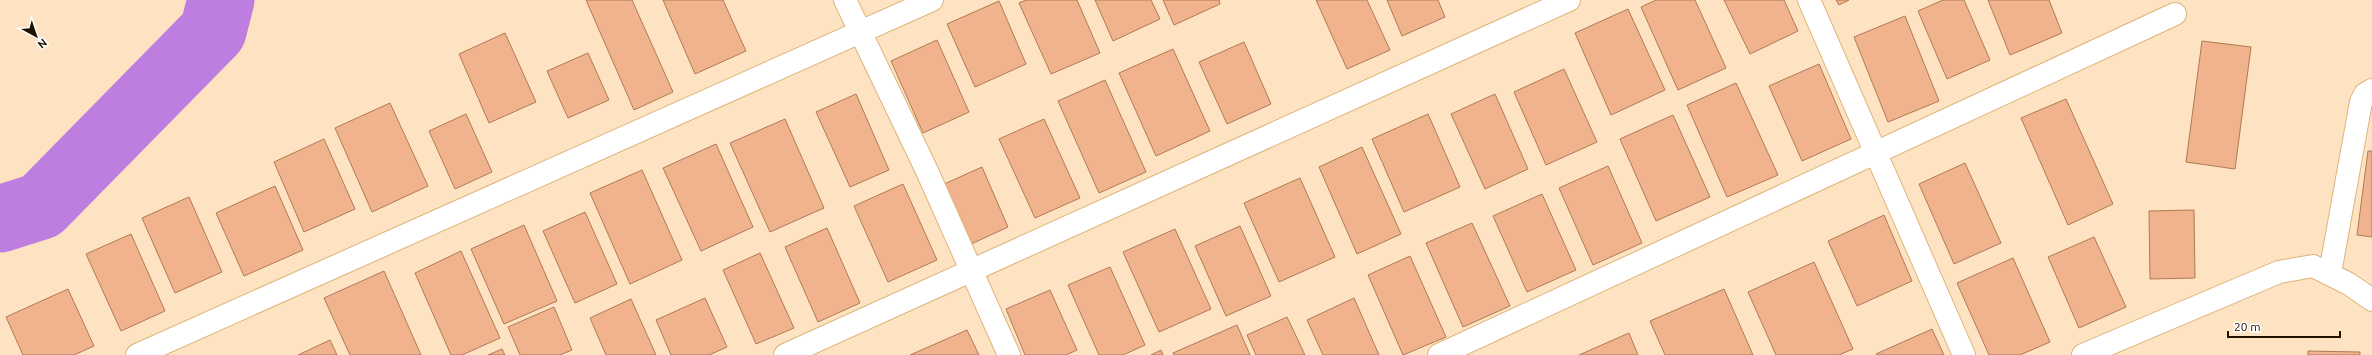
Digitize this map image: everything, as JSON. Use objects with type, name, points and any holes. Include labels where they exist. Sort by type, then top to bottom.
[{"type":"street","points":[[845,0],[927,171],[1009,355]]},
{"type":"street","points":[[138,355],[932,0]]},
{"type":"street","points":[[785,355],[970,269],[1568,0]]},
{"type":"street","points":[[1809,0],[1964,355]]},
{"type":"street","points":[[1439,355],[2175,14]]},
{"type":"street","points":[[2330,273],[2361,102],[2365,94],[2372,90]]},
{"type":"street","points":[[2083,355],[2279,272],[2313,266],[2330,273],[2372,300]]},
{"type":"building","points":[[586,0],[632,0],[673,92],[634,110]]},
{"type":"building","points":[[663,0],[723,0],[746,51],[695,74]]},
{"type":"building","points":[[1026,0],[1077,0],[1100,53],[1051,74],[1019,3]]},
{"type":"building","points":[[1095,0],[1151,0],[1160,19],[1113,41]]},
{"type":"building","points":[[1163,0],[1219,0],[1220,4],[1174,25]]},
{"type":"building","points":[[1316,0],[1367,0],[1390,50],[1347,69]]},
{"type":"building","points":[[1387,0],[1438,0],[1445,17],[1402,36]]},
{"type":"building","points":[[1656,0],[1695,0],[1726,68],[1678,90],[1641,7]]},
{"type":"building","points":[[1724,0],[1784,0],[1798,31],[1750,54]]},
{"type":"building","points":[[1836,0],[1849,0],[1839,5]]},
{"type":"building","points":[[1943,0],[1964,0],[1990,60],[1947,79],[1918,11]]},
{"type":"building","points":[[1988,0],[2049,0],[2062,33],[2010,55]]},
{"type":"building","points":[[999,1],[1026,64],[975,87],[947,24]]},
{"type":"building","points":[[1628,9],[1665,90],[1611,115],[1575,33]]},
{"type":"building","points":[[1905,16],[1939,101],[1888,122],[1854,37]]},
{"type":"building","points":[[505,33],[536,102],[489,123],[459,54]]},
{"type":"building","points":[[937,40],[969,112],[923,133],[891,61]]},
{"type":"building","points":[[2202,41],[2251,47],[2235,169],[2186,162]]},
{"type":"building","points":[[1244,42],[1271,104],[1227,124],[1199,62]]},
{"type":"building","points":[[1173,49],[1210,131],[1156,156],[1119,73]]},
{"type":"building","points":[[588,53],[609,100],[568,118],[547,71]]},
{"type":"building","points":[[1819,64],[1851,139],[1802,161],[1769,86]]},
{"type":"building","points":[[1564,69],[1597,142],[1546,165],[1514,92]]},
{"type":"building","points":[[1105,80],[1146,172],[1099,193],[1058,101]]},
{"type":"building","points":[[1736,83],[1778,175],[1727,197],[1687,105]]},
{"type":"building","points":[[856,94],[889,170],[850,187],[816,112]]},
{"type":"building","points":[[1495,94],[1528,169],[1485,189],[1451,114]]},
{"type":"building","points":[[2066,99],[2113,204],[2068,225],[2021,118]]},
{"type":"building","points":[[390,103],[428,186],[372,212],[335,128]]},
{"type":"building","points":[[466,114],[492,172],[455,189],[429,131]]},
{"type":"building","points":[[1428,114],[1460,187],[1404,212],[1372,139]]},
{"type":"building","points":[[1673,115],[1710,197],[1656,221],[1620,139]]},
{"type":"building","points":[[785,119],[824,208],[770,232],[730,143]]},
{"type":"building","points":[[1044,119],[1080,198],[1035,218],[999,139]]},
{"type":"building","points":[[324,139],[355,209],[304,232],[274,162]]},
{"type":"building","points":[[716,144],[753,227],[701,251],[663,168]]},
{"type":"building","points":[[1362,147],[1401,234],[1357,254],[1319,167]]},
{"type":"building","points":[[2368,151],[2372,151],[2372,237],[2357,235]]},
{"type":"building","points":[[1965,163],[2001,243],[1954,264],[1919,184]]},
{"type":"building","points":[[1608,166],[1642,243],[1593,265],[1559,188]]},
{"type":"building","points":[[982,167],[1008,227],[969,245],[942,185]]},
{"type":"building","points":[[642,170],[682,260],[630,284],[590,193]]},
{"type":"building","points":[[1300,178],[1335,257],[1279,282],[1244,203]]},
{"type":"building","points":[[903,184],[937,260],[888,282],[854,206]]},
{"type":"building","points":[[275,186],[303,250],[244,276],[216,213]]},
{"type":"building","points":[[1542,194],[1576,270],[1527,292],[1493,216]]},
{"type":"building","points":[[189,197],[222,272],[175,293],[142,218]]},
{"type":"building","points":[[2194,210],[2195,278],[2150,279],[2149,211]]},
{"type":"building","points":[[585,212],[617,284],[575,303],[543,231]]},
{"type":"building","points":[[1884,215],[1912,281],[1857,306],[1828,241]]},
{"type":"building","points":[[1472,223],[1510,306],[1463,327],[1426,243]]},
{"type":"building","points":[[524,225],[557,301],[504,324],[471,249]]},
{"type":"building","points":[[1240,226],[1271,296],[1226,316],[1195,246]]},
{"type":"building","points":[[827,228],[860,303],[818,322],[785,247]]},
{"type":"building","points":[[1175,229],[1211,309],[1159,332],[1123,252]]},
{"type":"building","points":[[131,234],[165,311],[121,331],[86,254]]},
{"type":"building","points":[[2094,237],[2126,307],[2079,328],[2048,257]]},
{"type":"building","points":[[461,251],[500,338],[462,355],[451,355],[415,273]]},
{"type":"building","points":[[760,253],[794,328],[756,344],[723,270]]},
{"type":"building","points":[[1410,256],[1446,337],[1403,355],[1368,275]]},
{"type":"building","points":[[2013,258],[2050,342],[2020,355],[1989,355],[1957,283]]},
{"type":"building","points":[[1814,262],[1853,349],[1839,355],[1776,355],[1748,292]]},
{"type":"building","points":[[1110,267],[1145,345],[1123,355],[1099,355],[1068,285]]},
{"type":"building","points":[[384,271],[421,355],[350,355],[324,298]]},
{"type":"building","points":[[68,289],[94,346],[74,355],[23,355],[6,317]]},
{"type":"building","points":[[1724,289],[1753,355],[1665,355],[1650,321]]},
{"type":"building","points":[[1050,290],[1077,350],[1066,355],[1025,355],[1006,309]]},
{"type":"building","points":[[705,298],[727,347],[709,355],[671,355],[656,320]]},
{"type":"building","points":[[1354,298],[1379,355],[1323,355],[1307,320]]},
{"type":"building","points":[[631,299],[656,355],[606,355],[590,318]]},
{"type":"building","points":[[554,307],[572,350],[560,355],[520,355],[508,327]]},
{"type":"building","points":[[1287,317],[1305,355],[1256,355],[1247,335]]},
{"type":"building","points":[[1237,325],[1250,355],[1174,355],[1173,353]]},
{"type":"building","points":[[1932,329],[1944,355],[1876,354]]},
{"type":"building","points":[[967,330],[979,355],[910,355]]},
{"type":"building","points":[[1629,333],[1638,355],[1579,355]]},
{"type":"building","points":[[330,340],[337,355],[298,355]]},
{"type":"building","points":[[502,349],[505,355],[488,355]]},
{"type":"building","points":[[1161,350],[1163,355],[1151,355]]},
{"type":"building","points":[[2308,351],[2360,352],[2360,355],[2308,355]]},
{"type":"waterway","points":[[0,219],[41,206],[213,31],[221,0]]}]
